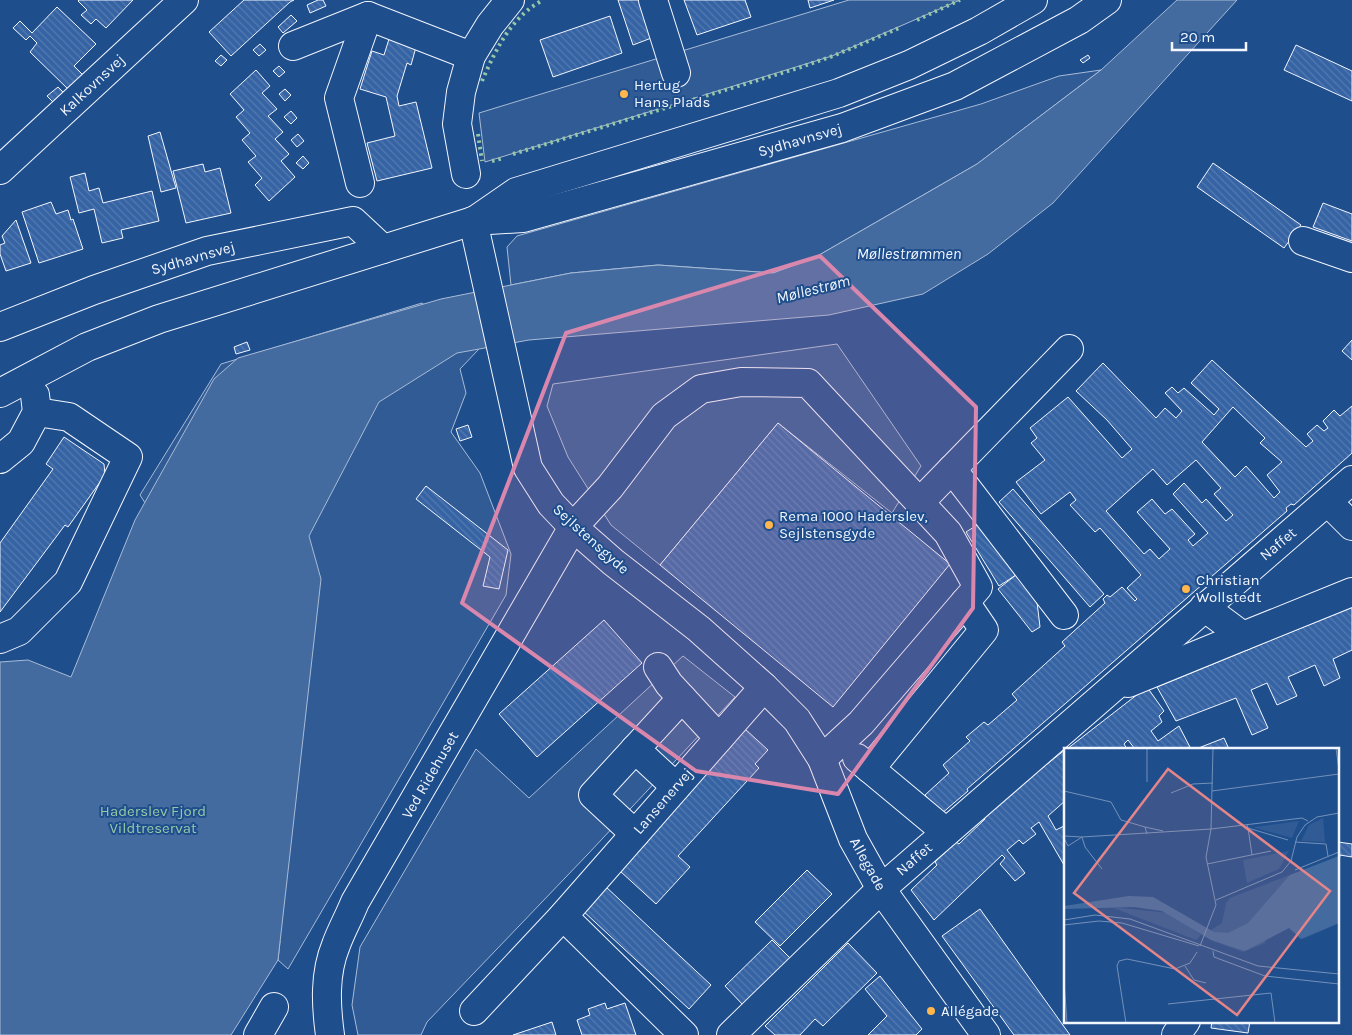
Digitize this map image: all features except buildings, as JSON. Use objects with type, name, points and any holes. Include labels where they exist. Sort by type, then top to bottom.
[{"type":"street","name":"Kalkovnsvej","points":[[0,170],[184,0]]},
{"type":"street","points":[[466,174],[457,124],[461,92],[471,56],[490,25],[510,0]]},
{"type":"street","points":[[653,0],[676,73]]},
{"type":"street","name":"Sydhavnsvej","points":[[473,221],[516,192],[839,93],[908,65],[979,31],[1033,0]]},
{"type":"street","name":"Sydhavnsvej","points":[[0,393],[88,347],[158,319],[473,221],[523,218],[842,128],[955,86],[1073,10],[1107,0]]},
{"type":"street","points":[[293,46],[368,16],[471,56]]},
{"type":"street","points":[[360,183],[339,98],[368,16]]},
{"type":"street","name":"Sydhavnsvej","points":[[0,327],[94,290],[206,252],[353,221],[383,249]]},
{"type":"street","name":"Sejlstensgyde","points":[[473,221],[528,468],[551,504],[573,527],[613,562],[699,629],[764,686]]},
{"type":"street","points":[[1303,241],[1352,258]]},
{"type":"street","points":[[919,503],[1069,349]]},
{"type":"street","points":[[0,459],[21,442],[37,412],[32,375]]},
{"type":"street","name":"Ved Ridehuset","points":[[330,1035],[327,1012],[327,984],[335,947],[355,902],[573,527],[610,487],[664,416],[701,389],[741,382],[808,383],[948,533],[978,587],[965,602]]},
{"type":"street","points":[[0,639],[19,631],[68,582],[128,457],[69,417],[37,412]]},
{"type":"street","points":[[952,470],[1064,615]]},
{"type":"street","name":"Naffet","points":[[731,1035],[881,889],[1352,480]]},
{"type":"street","points":[[1328,502],[1352,526]]},
{"type":"street","name":"Naffet","points":[[1105,693],[1352,592]]},
{"type":"street","points":[[870,769],[984,630],[965,602],[861,723],[830,751],[870,769],[946,832]]},
{"type":"street","points":[[1204,607],[1243,636]]},
{"type":"street","points":[[658,667],[669,684],[720,738]]},
{"type":"street","name":"Lansenervej","points":[[474,1011],[563,916],[764,686]]},
{"type":"street","name":"Allegade","points":[[764,686],[830,751],[853,839],[881,889],[986,1035]]},
{"type":"street","points":[[635,834],[593,795],[682,698]]},
{"type":"street","points":[[635,749],[676,788]]},
{"type":"street","points":[[563,916],[684,1035]]},
{"type":"street","points":[[258,1035],[274,1007]]},
{"type":"street","points":[[1176,1035],[1185,1022]]},
{"type":"highlighted area","points":[[820,256],[976,407],[973,608],[838,794],[696,771],[462,603],[566,333]]},
{"type":"shaded area","name":"Hertug Hans Plads","points":[[849,0],[960,0],[832,56],[485,162],[479,113]]},
{"type":"shaded area","points":[[1101,70],[977,164],[814,258],[773,273],[658,265],[571,273],[511,285],[507,247],[517,236],[981,104],[1059,76]]},
{"type":"shaded area","name":"Haderslev Fjord Vildtreservat","points":[[422,303],[479,349],[460,369],[466,393],[451,432],[480,473],[511,554],[506,595],[288,969],[278,960],[280,941],[0,1035],[0,677],[76,683],[180,558],[140,495],[221,364]]},
{"type":"shaded area","points":[[837,344],[921,466],[892,513],[778,423],[660,565],[611,525],[568,457],[547,406],[553,384]]},
{"type":"shaded area","points":[[683,656],[735,697],[427,1022],[421,1035],[358,1035],[352,1005],[360,947],[476,749],[529,798]]},
{"type":"water","name":"Haderslev Fjord Vildtreservat","points":[[1177,0],[1237,0],[1053,203],[988,254],[923,294],[829,315],[529,340],[457,353],[379,402],[309,536],[321,579],[278,960],[231,1035],[0,1035],[0,662],[28,660],[71,677],[135,520],[214,379],[238,358],[441,299],[571,273],[658,265],[773,273],[814,258],[977,164],[1101,70]]},
{"type":"hedge","points":[[482,81],[499,46],[513,25],[522,15],[543,0]]},
{"type":"hedge","points":[[917,20],[960,0]]},
{"type":"hedge","points":[[513,154],[798,68],[833,56],[899,28]]},
{"type":"hedge","points":[[478,134],[482,161]]},
{"type":"hedge","points":[[492,161],[504,158]]},
{"type":"place","name":"Hertug Hans Plads","points":[[624,94]]},
{"type":"place","name":"Rema 1000 Haderslev, Sejlstensgyde","points":[[769,525]]},
{"type":"place","name":"Christian Wollstedt","points":[[1186,589]]},
{"type":"place","name":"Allégade","points":[[931,1011]]},
{"type":"water label","name":"Møllestrømmen","points":[[909,253]]},
{"type":"water label","name":"Møllestrøm","points":[[813,289]]}]
